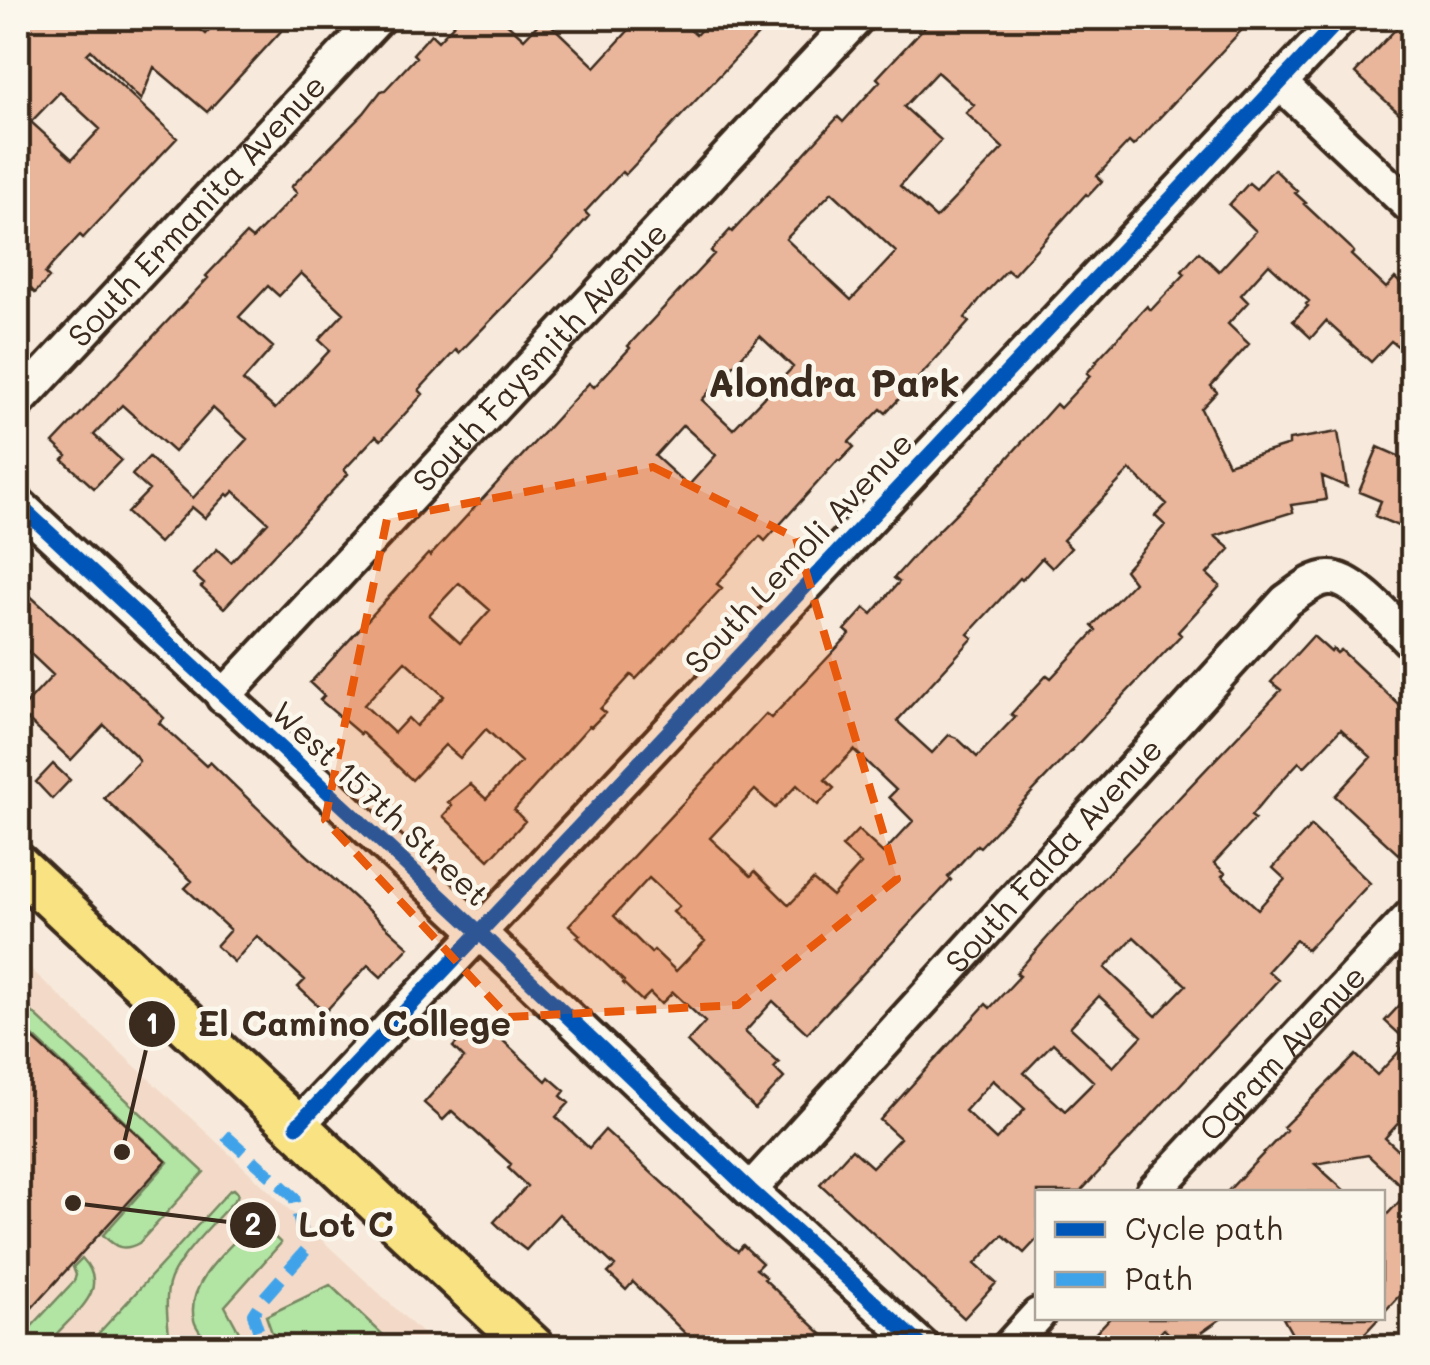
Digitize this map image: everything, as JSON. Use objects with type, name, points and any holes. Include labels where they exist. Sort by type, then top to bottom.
[{"type":"main road","points":[[18,866],[534,1348]]},
{"type":"street","name":"South Ermanita Avenue","points":[[18,402],[378,18]]},
{"type":"street","name":"South Faysmith Avenue","points":[[223,697],[857,18]]},
{"type":"street","name":"South Lemoli Avenue","points":[[297,1126],[1341,18]]},
{"type":"street","points":[[1280,83],[1412,208]]},
{"type":"street","name":"West 157th Street","points":[[18,504],[924,1348]]},
{"type":"street","name":"South Falda Avenue","points":[[750,1190],[1286,601],[1310,585],[1330,578],[1350,584],[1412,643]]},
{"type":"street","name":"Ogram Avenue","points":[[1155,1190],[1412,915]]},
{"type":"street","points":[[1008,1348],[1035,1319]]},
{"type":"highlighted area","points":[[653,467],[796,538],[897,879],[738,1005],[508,1017],[325,820],[387,519]]},
{"type":"shaded area","points":[[18,957],[437,1347],[18,1347]]},
{"type":"green space","points":[[18,999],[204,1172],[133,1246],[120,1247],[103,1235],[168,1162],[18,1022]]},
{"type":"green space","points":[[234,1189],[237,1197],[188,1251],[173,1274],[167,1299],[170,1347],[86,1347],[230,1190]]},
{"type":"green space","points":[[256,1220],[281,1243],[225,1306],[247,1347],[210,1347],[194,1320],[197,1292],[213,1265]]},
{"type":"green space","points":[[82,1258],[91,1271],[93,1283],[84,1305],[46,1347],[18,1347],[18,1341],[74,1281],[73,1267]]},
{"type":"green space","points":[[330,1285],[396,1347],[277,1347],[266,1316]]},
{"type":"building","points":[[18,18],[187,18],[206,34],[221,18],[293,18],[207,112],[154,67],[141,100],[91,50],[87,54],[177,138],[83,238],[80,235],[52,265],[45,274],[49,278],[35,293],[31,289],[18,303]],"holes":[[[60,92],[100,129],[72,159],[31,122]]]},
{"type":"building","points":[[460,18],[501,18],[524,39],[544,18],[595,67],[640,18],[677,18],[696,35],[712,18],[774,18],[625,175],[622,172],[585,212],[589,216],[557,252],[459,353],[456,350],[381,440],[376,436],[344,470],[348,474],[224,608],[193,574],[217,549],[231,562],[268,522],[234,491],[205,518],[192,507],[159,543],[127,513],[149,490],[132,475],[149,457],[193,498],[247,439],[213,408],[174,452],[122,405],[94,435],[121,460],[94,488],[63,460],[67,456],[53,443],[246,234],[252,239],[297,193],[291,187],[416,57],[413,54],[431,34],[438,41]],"holes":[[[301,273],[344,313],[319,340],[330,350],[275,409],[243,381],[273,347],[239,317],[268,286],[279,296]]]},
{"type":"building","points":[[933,18],[1253,18],[1133,146],[1129,142],[1097,176],[1102,181],[1013,275],[1007,270],[965,318],[969,322],[886,413],[881,409],[849,442],[854,447],[765,541],[760,536],[717,584],[722,588],[636,679],[631,675],[600,709],[605,713],[514,810],[525,821],[489,860],[443,816],[452,806],[448,802],[470,784],[486,799],[521,762],[486,729],[460,758],[445,745],[412,780],[320,700],[324,696],[310,683],[589,383],[594,387],[714,254],[711,251],[730,230],[838,117],[843,122],[880,81],[877,78]],"holes":[[[937,72],[974,105],[966,113],[1003,148],[936,218],[900,186],[941,140],[904,107]],[[832,192],[896,252],[851,300],[786,239]],[[760,336],[793,367],[733,429],[702,400]],[[683,425],[716,455],[688,486],[655,456]],[[459,583],[490,610],[460,643],[429,615]],[[405,661],[444,696],[416,726],[408,718],[394,733],[364,705]]]},
{"type":"building","points":[[1406,18],[1412,18],[1412,125],[1355,73]]},
{"type":"building","points":[[1274,169],[1386,288],[1395,278],[1412,294],[1412,357],[1391,341],[1371,362],[1326,321],[1311,338],[1293,321],[1309,301],[1269,264],[1241,295],[1248,302],[1228,324],[1249,344],[1211,386],[1217,392],[1201,409],[1228,464],[1289,445],[1289,440],[1338,432],[1347,487],[1322,476],[1326,500],[1291,505],[1293,512],[1215,536],[1230,549],[1207,574],[1220,586],[1178,632],[1181,635],[980,847],[977,845],[948,877],[951,880],[807,1033],[773,1001],[745,1032],[779,1063],[774,1068],[784,1078],[755,1109],[687,1042],[705,1022],[673,992],[661,1004],[650,993],[642,1001],[569,925],[766,714],[771,718],[850,634],[845,630],[865,608],[872,614],[899,582],[894,578],[920,549],[1056,404],[1060,408],[1090,376],[1087,373],[1096,361],[1147,306],[1151,310],[1185,274],[1182,271],[1199,252],[1219,271],[1256,231],[1229,205],[1249,183],[1256,189]],"holes":[[[1130,470],[1167,504],[1155,516],[1165,525],[1125,570],[1134,582],[1092,626],[1096,630],[1051,678],[1047,675],[977,757],[949,735],[932,753],[897,721],[973,638],[968,634],[1020,578],[1042,558],[1052,568],[1071,548],[1063,540]],[[854,750],[896,790],[889,797],[913,821],[883,853],[858,830],[842,847],[861,864],[832,896],[813,880],[789,905],[755,871],[751,876],[710,838],[755,790],[775,808],[797,785],[818,805],[834,788],[825,780]],[[649,878],[679,906],[673,912],[705,941],[676,971],[654,950],[651,953],[614,916]]]},
{"type":"building","points":[[1378,447],[1412,462],[1412,532],[1375,516],[1381,501],[1359,492]]},
{"type":"building","points":[[18,585],[149,703],[164,718],[159,723],[206,766],[210,762],[409,947],[381,977],[368,965],[325,1012],[298,987],[305,980],[257,936],[234,962],[216,946],[230,930],[185,888],[192,881],[104,798],[139,761],[135,755],[104,725],[71,760],[19,712],[53,675],[18,642]]},
{"type":"building","points":[[1313,636],[1331,652],[1341,650],[1412,717],[1412,838],[1398,854],[1335,796],[1371,757],[1341,729],[1304,767],[1299,762],[1251,816],[1255,819],[1214,863],[1225,873],[1222,876],[1258,909],[1285,879],[1273,868],[1311,826],[1370,883],[1307,950],[1296,940],[1268,971],[1278,980],[1082,1190],[1035,1190],[1035,1241],[1024,1253],[1003,1235],[975,1264],[996,1283],[964,1318],[820,1184],[852,1149],[872,1167],[900,1138],[880,1120],[986,1004],[990,1008],[1020,976],[1016,973],[1055,929],[1281,690],[1271,682]],"holes":[[[1134,937],[1186,985],[1156,1016],[1105,968]],[[1099,996],[1142,1036],[1113,1067],[1070,1027]],[[1053,1043],[1094,1082],[1065,1111],[1024,1073]],[[993,1080],[1025,1109],[996,1140],[965,1111]]]},
{"type":"building","points":[[53,764],[70,780],[52,799],[36,782]]},
{"type":"building","points":[[1412,992],[1412,1108],[1385,1138],[1412,1163],[1412,1282],[1385,1311],[1385,1217],[1408,1192],[1368,1155],[1315,1164],[1344,1190],[1229,1190],[1286,1130],[1283,1127],[1356,1055],[1377,1075],[1408,1042],[1385,1021]]},
{"type":"building","points":[[479,1018],[546,1081],[549,1077],[565,1091],[561,1096],[569,1103],[556,1117],[589,1148],[605,1130],[731,1246],[738,1251],[743,1245],[762,1263],[756,1269],[764,1279],[837,1348],[700,1348],[633,1282],[626,1290],[608,1273],[615,1266],[559,1214],[526,1250],[513,1240],[494,1222],[527,1186],[508,1168],[511,1164],[452,1111],[443,1120],[424,1103],[464,1058],[453,1047]]},
{"type":"building","points":[[18,1025],[166,1161],[18,1323]]},
{"type":"building","points":[[1108,1320],[1219,1320],[1202,1332],[1219,1348],[1183,1348],[1164,1329],[1146,1348],[1106,1348],[1093,1336]]},
{"type":"building","points":[[1284,1320],[1377,1320],[1351,1348],[1300,1348]]},
{"type":"marked path","points":[[225,1135],[294,1197],[306,1250],[253,1314],[264,1348]]},
{"type":"cycle path","points":[[297,1126],[1341,18]]},
{"type":"cycle path","points":[[18,504],[924,1348]]},
{"type":"place","name":"El Camino College","points":[[122,1152]]},
{"type":"place","name":"Lot C","points":[[73,1203]]},
{"type":"district","name":"Alondra Park","points":[[834,384]]}]
